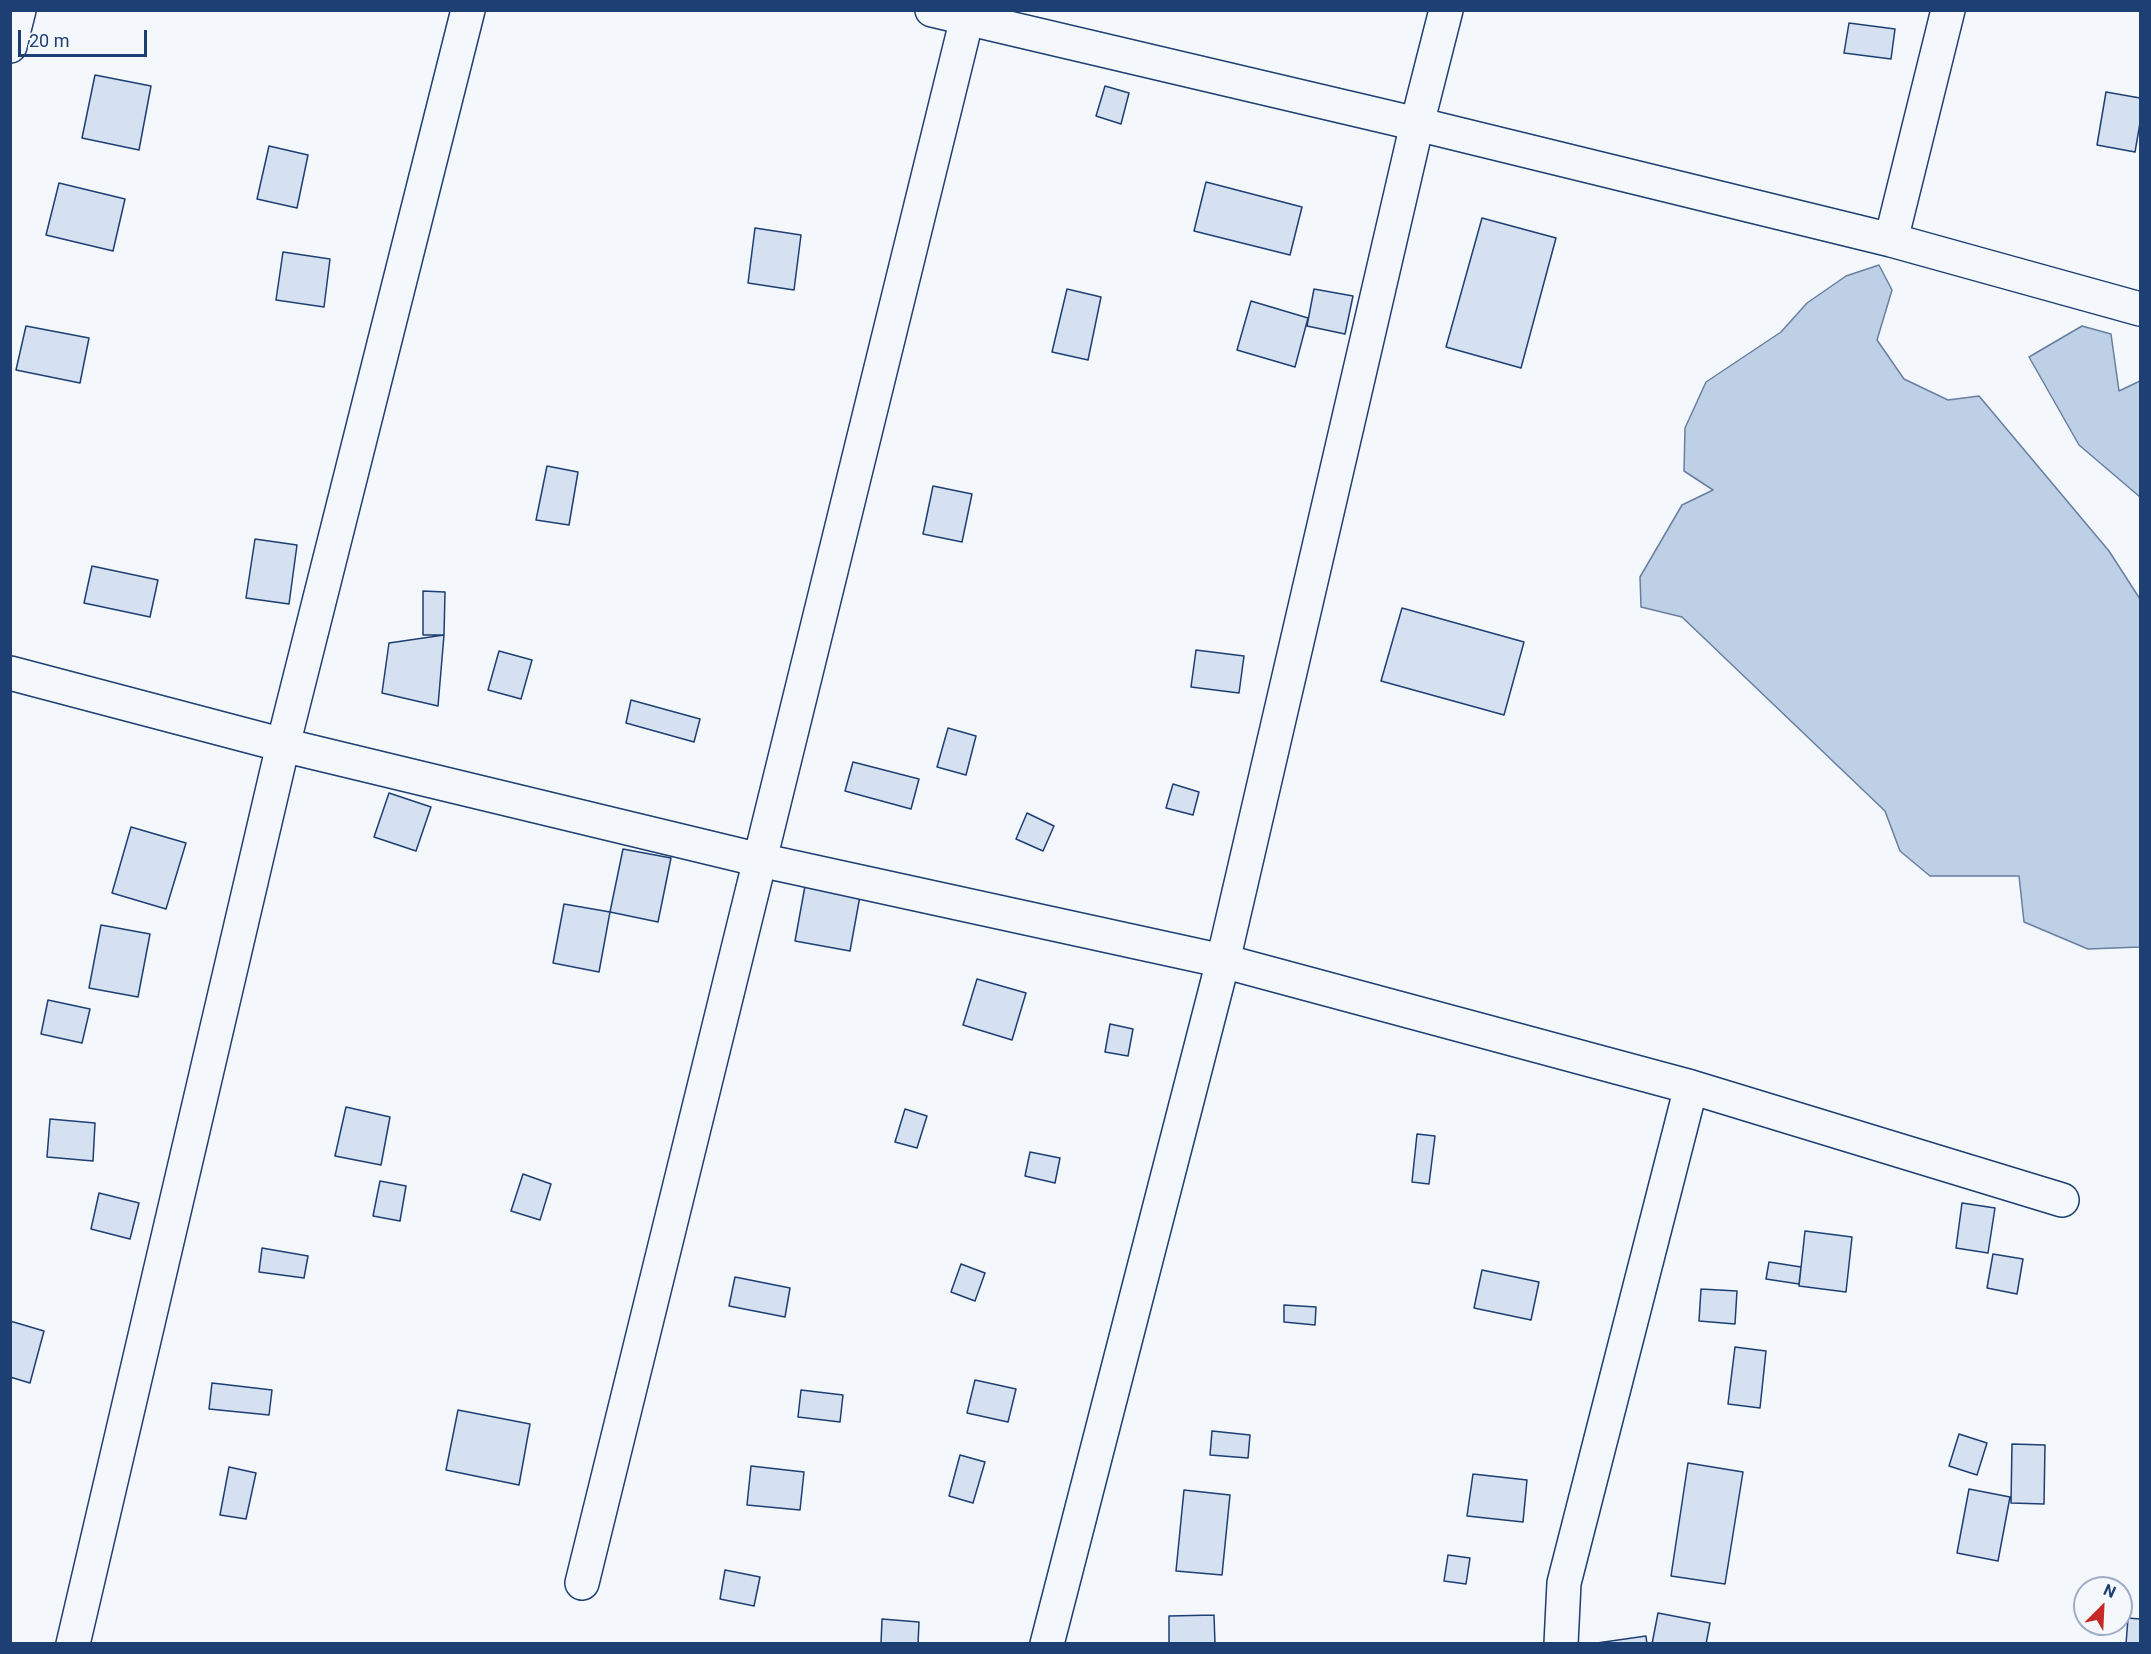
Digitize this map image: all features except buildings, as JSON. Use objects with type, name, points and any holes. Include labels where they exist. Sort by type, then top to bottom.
[{"type":"street","points":[[10,46],[20,10]]},
{"type":"street","points":[[73,1644],[283,745],[468,10]]},
{"type":"street","points":[[932,10],[968,15],[1891,240],[2140,309]]},
{"type":"street","points":[[1047,1644],[1223,961],[1417,124],[1446,10]]},
{"type":"street","points":[[1891,240],[1947,10]]},
{"type":"street","points":[[582,1583],[968,15]]},
{"type":"street","points":[[10,674],[283,745],[760,860],[1223,961],[1691,1087],[2062,1200]]},
{"type":"street","points":[[1561,1644],[1564,1583],[1691,1087]]},
{"type":"water","points":[[1879,265],[1892,290],[1877,340],[1904,379],[1948,400],[1979,396],[2109,551],[2140,599],[2140,947],[2088,949],[2024,922],[2019,876],[1930,876],[1900,851],[1885,811],[1682,617],[1641,607],[1640,577],[1682,505],[1713,490],[1684,471],[1685,428],[1706,382],[1781,332],[1807,303],[1846,276]]},
{"type":"water","points":[[2082,326],[2111,334],[2119,391],[2140,381],[2140,497],[2079,445],[2029,357]]}]
